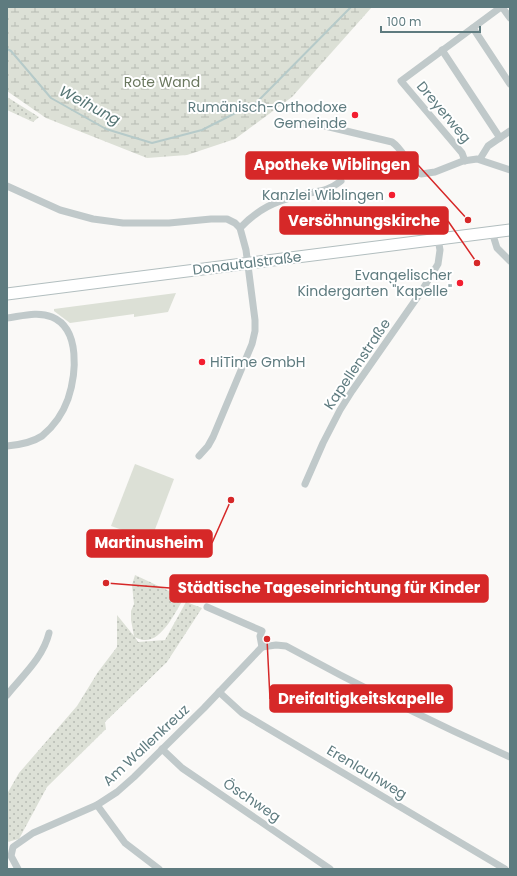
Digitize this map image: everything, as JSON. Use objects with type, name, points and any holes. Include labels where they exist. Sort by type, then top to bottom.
[{"type":"main road","name":"Donautalstraße","points":[[7,294],[247,262],[324,254],[510,230]]},
{"type":"street","points":[[500,138],[442,50],[502,7],[510,18]]},
{"type":"street","points":[[473,28],[510,84]]},
{"type":"street","name":"Dreyerweg","points":[[442,50],[401,81],[462,153],[465,161]]},
{"type":"street","points":[[290,124],[321,125],[392,142],[398,147],[417,172],[422,174],[435,172],[465,161],[480,159],[492,165],[510,170]]},
{"type":"street","points":[[480,159],[488,146],[510,131]]},
{"type":"street","points":[[240,228],[251,217],[266,207],[284,200],[326,190],[341,180]]},
{"type":"street","points":[[7,186],[60,210],[93,219],[143,224],[227,219],[235,223],[240,228],[244,238],[255,320],[254,338],[213,437],[208,446],[199,456]]},
{"type":"street","points":[[492,232],[497,248],[510,261]]},
{"type":"street","name":"Kapellenstraße","points":[[305,484],[323,443],[340,410],[421,292],[438,264],[440,250],[438,239]]},
{"type":"street","points":[[7,318],[41,314],[57,319],[63,324],[70,335],[74,358],[73,376],[68,400],[55,422],[39,437],[23,443],[7,446]]},
{"type":"street","points":[[207,607],[262,631],[260,636],[262,647],[276,645],[286,646],[367,689],[460,734],[509,754]]},
{"type":"street","points":[[7,695],[42,653],[47,643],[49,633]]},
{"type":"street","name":"Am Wallenkreuz","points":[[10,855],[13,847],[33,833],[97,805],[123,787],[262,647]]},
{"type":"street","name":"Erenlauhweg","points":[[219,692],[242,713],[506,869]]},
{"type":"street","name":"Öschweg","points":[[162,749],[182,768],[330,869]]},
{"type":"street","points":[[97,805],[125,843],[159,869]]},
{"type":"street","points":[[10,855],[18,869]]},
{"type":"green space","name":"Rote Wand","points":[[7,7],[372,7],[292,97],[235,139],[187,155],[147,158],[46,118],[7,91]]},
{"type":"green space","points":[[7,97],[39,117],[33,122],[7,110]]},
{"type":"green space","points":[[176,293],[168,312],[134,317],[134,314],[70,323],[54,311],[54,309]]},
{"type":"green space","points":[[135,464],[174,479],[151,540],[111,526]]},
{"type":"green space","points":[[135,575],[184,598],[170,621],[158,635],[151,639],[143,640],[135,637],[138,642],[165,640],[186,602],[202,608],[167,662],[105,722],[106,729],[47,787],[19,839],[7,842],[7,794],[19,773],[77,706],[98,672],[117,647],[117,615],[134,636],[131,611],[134,604],[132,585]]},
{"type":"waterway","name":"Weihung","points":[[7,49],[11,51],[51,98],[106,129],[152,143],[202,130],[257,102],[351,7]]},
{"type":"place","name":"Rumänisch-Orthodoxe Gemeinde","points":[[355,115]]},
{"type":"place","name":"Kanzlei Wiblingen","points":[[392,195]]},
{"type":"place","name":"Apotheke Wiblingen","points":[[468,220]]},
{"type":"place","name":"Versöhnungskirche","points":[[477,263]]},
{"type":"place","name":"Evangelischer Kindergarten \"Kapelle\"","points":[[460,283]]},
{"type":"place","name":"HiTime GmbH","points":[[202,362]]},
{"type":"place","name":"Martinusheim","points":[[231,500]]},
{"type":"place","name":"Städtische Tageseinrichtung für Kinder","points":[[106,583]]},
{"type":"place","name":"Dreifaltigkeitskapelle","points":[[267,639]]}]
